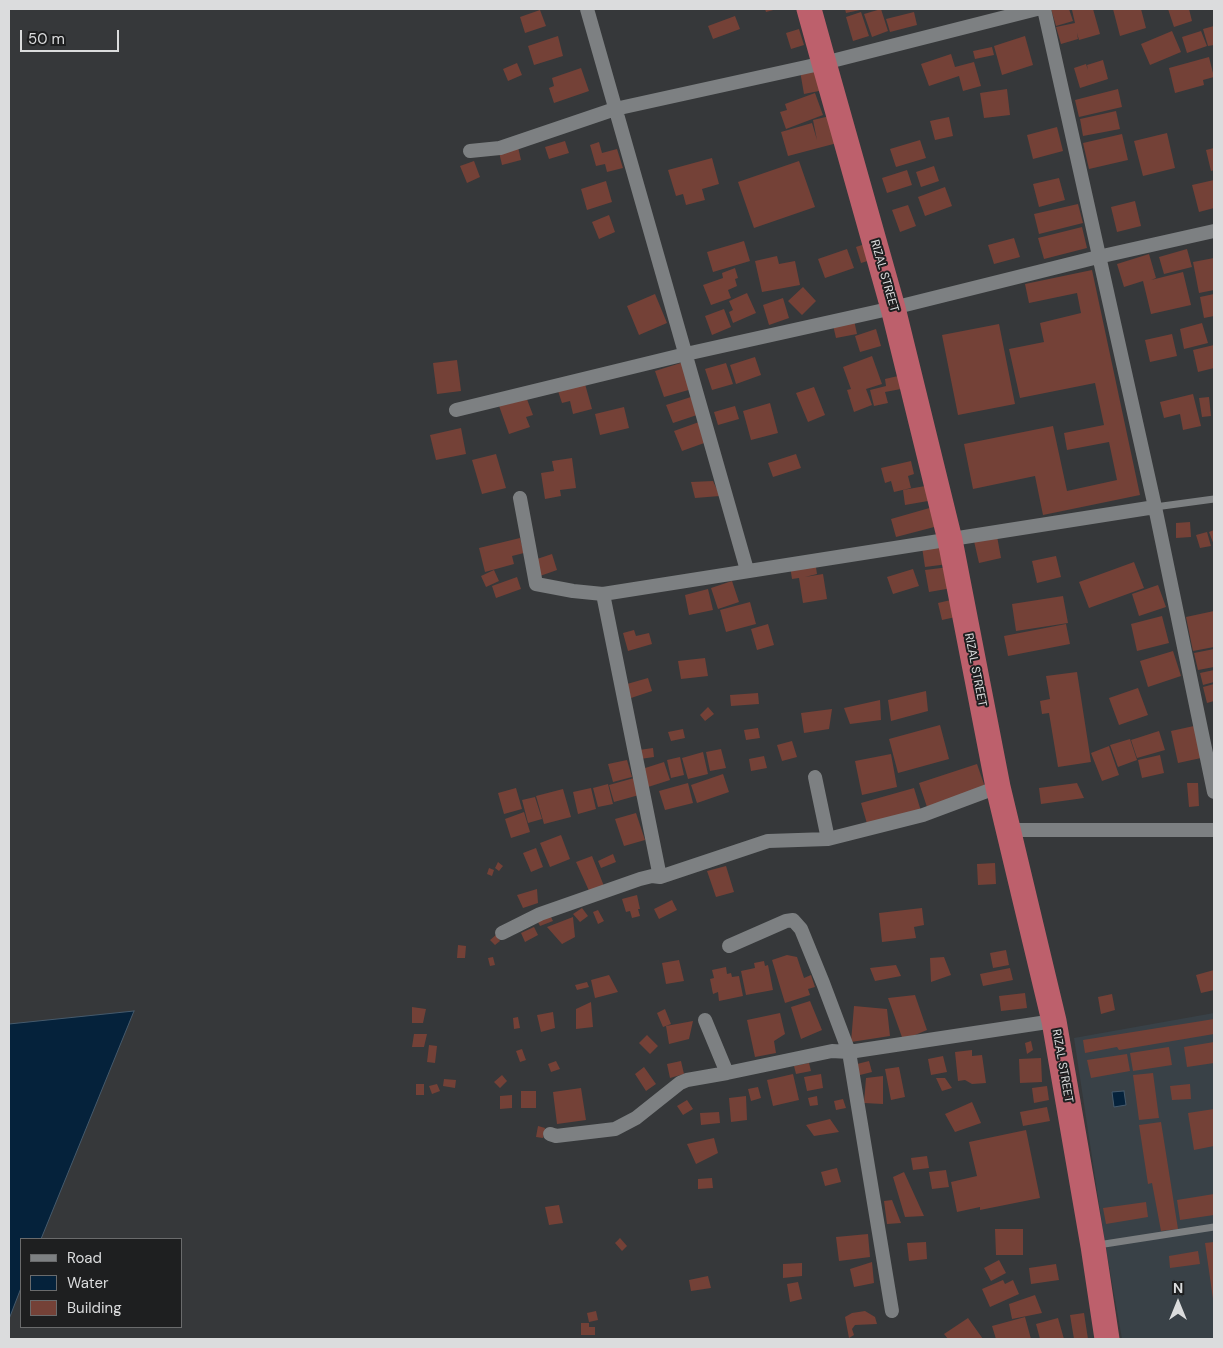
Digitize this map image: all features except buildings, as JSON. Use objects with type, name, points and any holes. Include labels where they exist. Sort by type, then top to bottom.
[{"type":"highway","name":"RIZAL STREET","points":[[809,9],[893,308],[950,540],[998,787],[1054,1021],[1107,1339]]},
{"type":"street","points":[[587,9],[748,570]]},
{"type":"street","points":[[470,151],[500,148],[615,109],[824,63],[1037,9]]},
{"type":"street","points":[[1044,9],[1155,507],[1214,792]]},
{"type":"street","points":[[456,410],[686,354],[893,308],[1098,257],[1214,231]]},
{"type":"street","points":[[520,498],[536,584],[603,594],[1155,507]]},
{"type":"street","points":[[603,594],[660,877]]},
{"type":"street","points":[[815,777],[828,839]]},
{"type":"street","points":[[502,933],[540,914],[640,879],[652,876],[660,877],[768,841],[828,839],[923,815],[998,787]]},
{"type":"street","points":[[1008,830],[1214,830]]},
{"type":"street","points":[[729,946],[786,921],[793,920],[801,929],[849,1052],[892,1311]]},
{"type":"street","points":[[706,1020],[727,1073]]},
{"type":"street","points":[[550,1134],[556,1136],[615,1129],[636,1118],[680,1083],[687,1080],[832,1050],[849,1052],[1054,1021]]},
{"type":"lane","points":[[1155,507],[1214,499]]},
{"type":"lane","points":[[1093,1246],[1214,1227]]},
{"type":"shaded area","points":[[1214,1013],[1214,1339],[1122,1339],[1105,1243],[1074,1038]]},
{"type":"water","points":[[134,1011],[41,1238],[20,1238],[20,1291],[9,1319],[9,1024]]},
{"type":"water","points":[[1124,1091],[1126,1105],[1114,1107],[1112,1092]]}]
